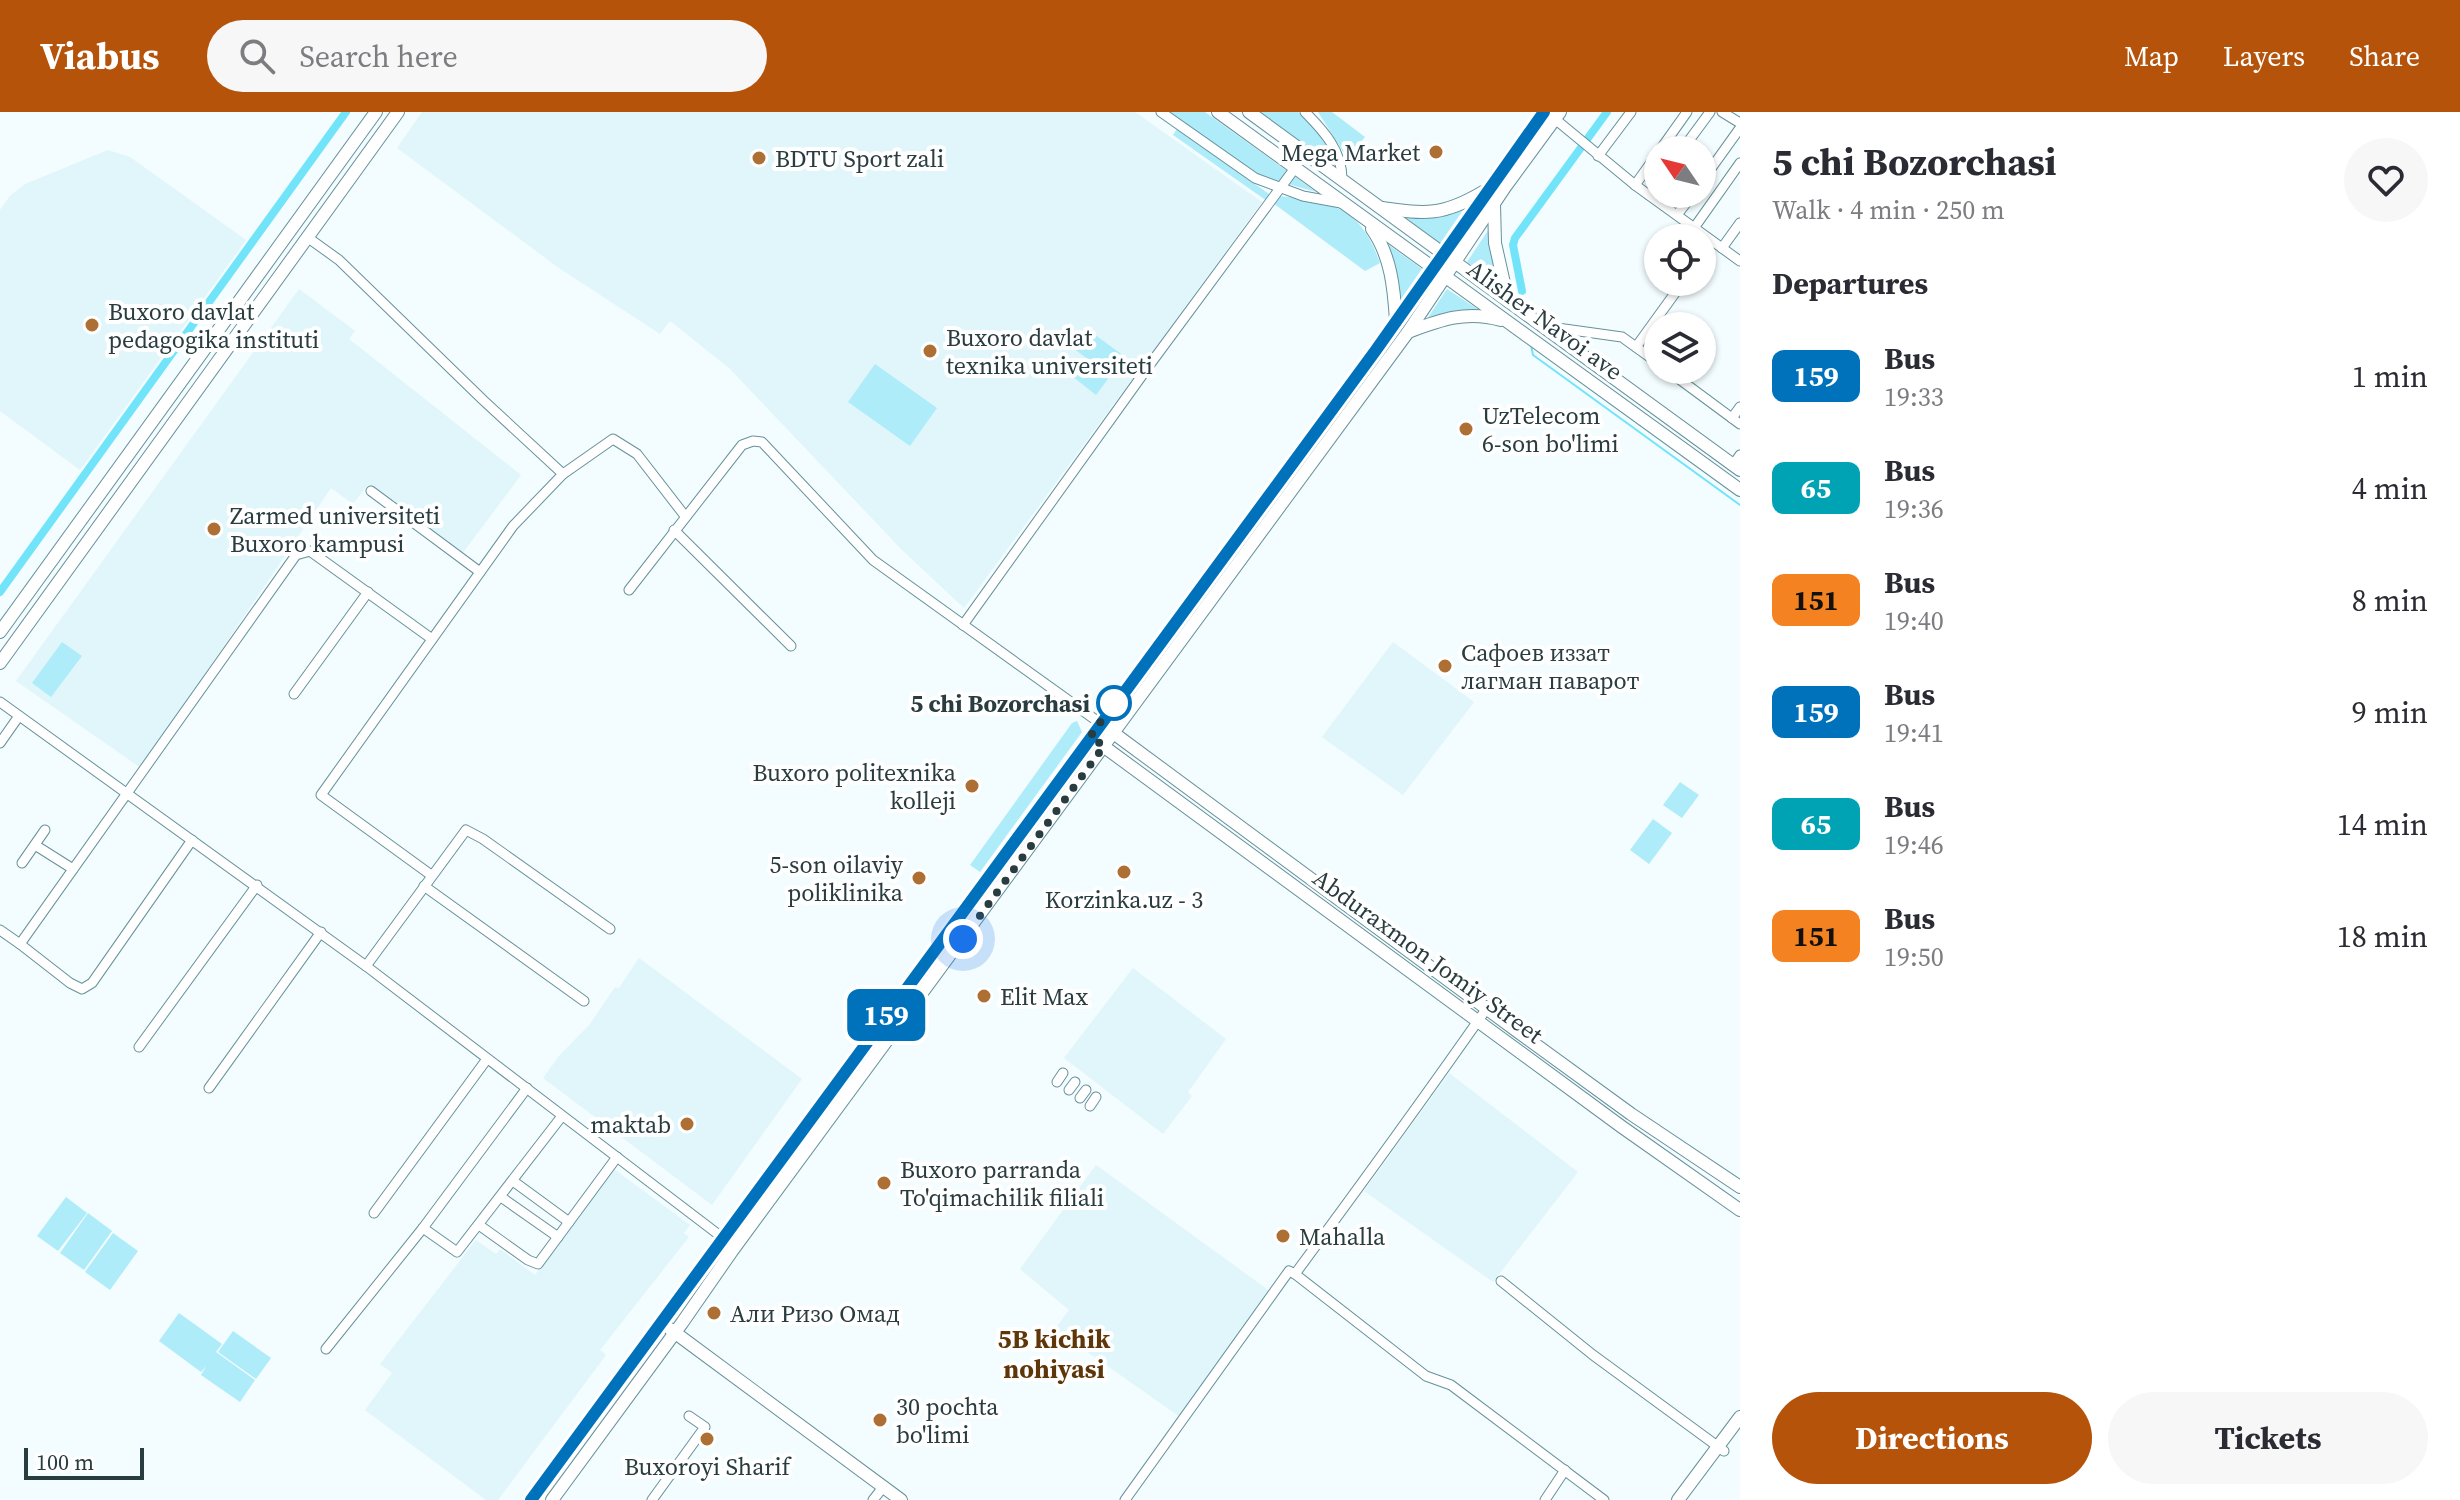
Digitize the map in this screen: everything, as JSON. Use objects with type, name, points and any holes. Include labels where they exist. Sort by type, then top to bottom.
[{"type":"main road","points":[[0,632],[376,112]]},
{"type":"main road","points":[[0,663],[398,112]]},
{"type":"main road","name":"Alisher Navoi ave","points":[[1218,112],[1740,490]]},
{"type":"main road","name":"Alisher Navoi ave","points":[[1249,112],[1442,255],[1738,463]]},
{"type":"main road","points":[[531,1500],[1396,321],[1489,188],[1553,114]]},
{"type":"main road","points":[[552,1500],[1408,332],[1553,114]]},
{"type":"main road","points":[[338,165],[352,175]]},
{"type":"main road","points":[[322,188],[336,198]]},
{"type":"main road","points":[[1380,208],[1436,212],[1462,204],[1489,188]]},
{"type":"main road","points":[[1494,204],[1495,243],[1508,301]]},
{"type":"main road","points":[[1365,219],[1380,240],[1389,262],[1396,321]]},
{"type":"main road","points":[[1408,332],[1460,315],[1488,316],[1509,322]]},
{"type":"main road","name":"Abduraxmon Jomiy Street","points":[[1100,723],[1631,1114],[1740,1187]]},
{"type":"main road","name":"Abduraxmon Jomiy Street","points":[[1090,737],[1740,1210]]},
{"type":"main road","points":[[661,1322],[901,1500]]},
{"type":"main road","points":[[1688,1500],[1740,1417]]},
{"type":"main road","points":[[1678,1500],[1740,1429]]},
{"type":"street","points":[[1161,112],[1255,178],[1312,198],[1343,203]]},
{"type":"street","points":[[1305,112],[1337,151],[1342,179]]},
{"type":"street","points":[[1598,156],[1631,112]]},
{"type":"street","points":[[1670,136],[1687,112]]},
{"type":"street","points":[[1692,136],[1710,112]]},
{"type":"street","points":[[1716,161],[1740,126],[1722,112]]},
{"type":"street","points":[[1553,114],[1582,143],[1644,191]]},
{"type":"street","points":[[1697,224],[1740,163]]},
{"type":"street","points":[[963,625],[1295,168]]},
{"type":"street","points":[[1635,185],[1644,172]]},
{"type":"street","points":[[1667,208],[1689,224]]},
{"type":"street","points":[[1677,215],[1682,208]]},
{"type":"street","points":[[1722,248],[1740,223]]},
{"type":"street","points":[[307,237],[339,260],[563,474]]},
{"type":"street","points":[[1716,244],[1739,259]]},
{"type":"street","points":[[1636,347],[1673,296]]},
{"type":"street","points":[[1542,326],[1622,337],[1644,353]]},
{"type":"street","points":[[1686,384],[1736,421],[1740,407]]},
{"type":"street","points":[[431,875],[321,795],[513,526],[563,474],[613,439],[637,454],[685,516]]},
{"type":"street","points":[[629,590],[742,445],[762,442],[873,560],[1100,723]]},
{"type":"street","points":[[371,491],[480,572]]},
{"type":"street","points":[[674,530],[791,646]]},
{"type":"street","points":[[20,944],[296,555],[310,551],[432,639]]},
{"type":"street","points":[[294,694],[368,592]]},
{"type":"street","points":[[0,702],[321,932],[723,1238]]},
{"type":"street","points":[[0,743],[19,716]]},
{"type":"street","points":[[22,863],[45,830]]},
{"type":"street","points":[[366,966],[466,830],[610,929]]},
{"type":"street","points":[[0,930],[82,989],[92,983],[192,840]]},
{"type":"street","points":[[35,845],[73,869]]},
{"type":"street","points":[[139,1047],[257,885]]},
{"type":"street","points":[[424,886],[584,1001]]},
{"type":"street","points":[[209,1088],[321,932]]},
{"type":"street","points":[[1295,1274],[1487,1008]]},
{"type":"street","points":[[374,1213],[487,1059]]},
{"type":"street","points":[[326,1349],[423,1228],[527,1088]]},
{"type":"street","points":[[423,1228],[457,1252],[562,1116]]},
{"type":"street","points":[[479,1225],[538,1264],[617,1157]]},
{"type":"street","points":[[513,1181],[569,1222]]},
{"type":"street","points":[[501,1197],[558,1237]]},
{"type":"street","points":[[1125,1500],[1289,1271],[1426,1376],[1451,1385],[1604,1500]]},
{"type":"street","points":[[1501,1281],[1593,1355],[1721,1449]]},
{"type":"street","points":[[652,1500],[705,1427],[689,1416]]},
{"type":"street","points":[[1545,1500],[1565,1470]]},
{"type":"street","points":[[873,1500],[884,1486]]},
{"type":"shaded area","name":"Buxoro davlat texnika universiteti","points":[[422,112],[1135,112],[1262,202],[964,608],[903,551],[729,368],[670,321],[660,334],[559,268],[397,148]]},
{"type":"shaded area","points":[[1167,112],[1205,112],[1316,192],[1253,174]]},
{"type":"shaded area","points":[[1258,112],[1298,112],[1316,129],[1336,160],[1329,164]]},
{"type":"shaded area","points":[[1318,112],[1332,112],[1365,137],[1347,158]]},
{"type":"shaded area","points":[[1177,129],[1272,196],[1267,201],[1173,135]]},
{"type":"shaded area","name":"Buxoro davlat pedagogika instituti","points":[[108,150],[130,157],[246,240],[80,470],[0,411],[0,210],[10,196],[25,184]]},
{"type":"shaded area","points":[[1279,196],[1315,201],[1343,211],[1364,230],[1380,263],[1365,271],[1273,203]]},
{"type":"shaded area","points":[[1463,210],[1440,244],[1403,216],[1428,218]]},
{"type":"shaded area","points":[[1489,229],[1490,251],[1499,283],[1467,262]]},
{"type":"shaded area","points":[[1386,243],[1422,269],[1400,301],[1397,274]]},
{"type":"shaded area","name":"Zarmed universiteti Buxoro kampusi","points":[[299,289],[355,331],[349,339],[521,475],[462,554],[367,486],[353,504],[331,488],[141,768],[16,681]]},
{"type":"shaded area","points":[[1447,289],[1479,310],[1458,310],[1427,319]]},
{"type":"shaded area","points":[[1087,329],[1124,356],[1110,376],[1073,348]]},
{"type":"shaded area","points":[[1079,358],[1108,379],[1096,395],[1068,373]]},
{"type":"shaded area","points":[[875,364],[937,408],[910,446],[848,402]]},
{"type":"shaded area","points":[[62,642],[82,656],[51,697],[32,683]]},
{"type":"shaded area","points":[[1393,642],[1474,702],[1403,795],[1322,737]]},
{"type":"shaded area","points":[[1077,721],[1082,732],[980,872],[970,865],[1072,723]]},
{"type":"shaded area","points":[[1680,782],[1699,795],[1682,818],[1663,805]]},
{"type":"shaded area","points":[[1653,819],[1672,833],[1649,864],[1630,850]]},
{"type":"shaded area","name":"maktab","points":[[639,958],[802,1079],[712,1205],[543,1078],[590,1024],[615,987],[619,988]]},
{"type":"shaded area","points":[[1133,968],[1226,1039],[1188,1092],[1192,1096],[1163,1134],[1064,1058]]},
{"type":"shaded area","points":[[1449,1073],[1578,1172],[1493,1282],[1364,1191]]},
{"type":"shaded area","points":[[1096,1165],[1271,1292],[1180,1417],[1055,1329],[1069,1310],[1020,1269]]},
{"type":"shaded area","points":[[614,1169],[690,1225],[684,1233],[689,1237],[600,1350],[606,1355],[498,1500],[486,1500],[365,1410],[392,1373],[380,1364],[476,1240],[496,1254],[500,1249],[535,1275]]},
{"type":"shaded area","points":[[66,1197],[87,1213],[58,1251],[37,1236]]},
{"type":"shaded area","points":[[88,1213],[112,1231],[84,1270],[60,1253]]},
{"type":"shaded area","points":[[113,1233],[138,1251],[110,1290],[85,1272]]},
{"type":"shaded area","points":[[179,1313],[222,1344],[216,1352],[255,1380],[240,1402],[201,1375],[206,1366],[201,1372],[159,1341]]},
{"type":"shaded area","points":[[233,1331],[271,1358],[256,1379],[218,1352]]},
{"type":"waterway","points":[[0,592],[346,112]]},
{"type":"waterway","points":[[1522,291],[1513,245],[1515,238],[1607,112]]},
{"type":"waterway","points":[[1531,345],[1533,355],[1740,505]]},
{"type":"bus line","name":"159","points":[[531,1500],[1376,350],[1544,112]]},
{"type":"place","name":"Mega Market","points":[[1436,152]]},
{"type":"place","name":"BDTU Sport zali","points":[[759,158]]},
{"type":"place","name":"Buxoro davlat pedagogika instituti","points":[[92,325]]},
{"type":"place","name":"Buxoro davlat texnika universiteti","points":[[930,351]]},
{"type":"place","name":"UzTelecom 6-son bo'limi","points":[[1466,429]]},
{"type":"place","name":"Zarmed universiteti Buxoro kampusi","points":[[214,529]]},
{"type":"place","name":"Сафоев иззат лагман паварот","points":[[1445,666]]},
{"type":"place","name":"5 chi Bozorchasi","points":[[1114,703]]},
{"type":"place","name":"Buxoro politexnika kolleji","points":[[972,786]]},
{"type":"place","name":"Korzinka.uz - 3","points":[[1124,872]]},
{"type":"place","name":"5-son oilaviy poliklinika","points":[[919,878]]},
{"type":"place","name":"Elit Max","points":[[984,996]]},
{"type":"place","name":"maktab","points":[[687,1124]]},
{"type":"place","name":"Buxoro parranda To'qimachilik filiali","points":[[884,1183]]},
{"type":"place","name":"Mahalla","points":[[1283,1236]]},
{"type":"place","name":"Али Ризо Омад","points":[[714,1313]]},
{"type":"place","name":"30 pochta bo'limi","points":[[880,1420]]},
{"type":"place","name":"Buxoroyi Sharif","points":[[707,1439]]},
{"type":"district","name":"5B kichik nohiyasi","points":[[1054,1354]]},
{"type":"route","points":[[963,939],[1104,746],[1090,737],[1114,703]]}]
